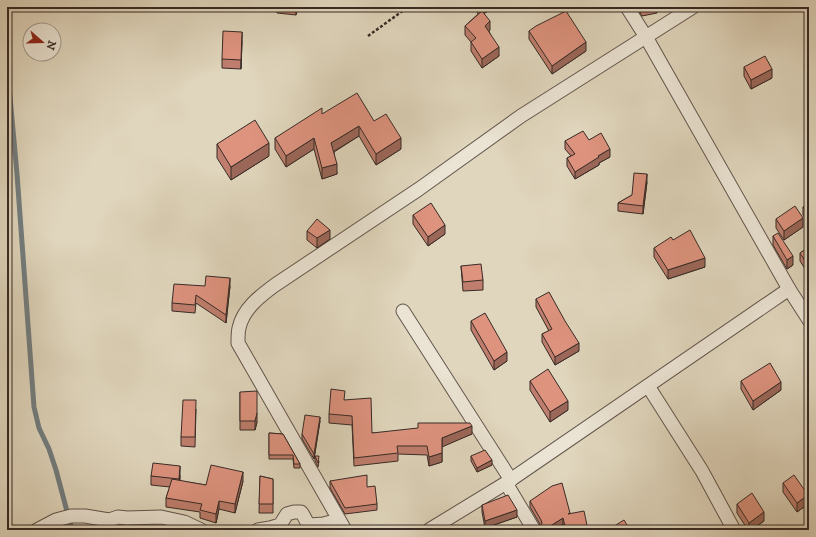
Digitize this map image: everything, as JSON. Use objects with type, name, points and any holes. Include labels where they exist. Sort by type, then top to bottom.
[{"type":"street","points":[[627,7],[646,37],[789,289],[809,320]]},
{"type":"street","points":[[342,525],[238,343],[239,328],[244,314],[258,297],[419,189],[520,116],[693,7]]},
{"type":"street","points":[[429,530],[508,482],[789,289]]},
{"type":"street","points":[[403,311],[508,482],[534,530]]},
{"type":"street","points":[[648,386],[702,471],[734,530]]},
{"type":"street","points":[[258,530],[280,525],[287,514],[294,512],[301,512],[310,525],[342,525]]},
{"type":"street","points":[[37,530],[56,520],[71,516],[85,516],[109,520],[118,517],[162,517],[184,522],[201,530]]},
{"type":"path","points":[[368,36],[408,7]]},
{"type":"building","points":[[482,11],[490,21],[485,26],[499,47],[482,59],[471,42],[476,38],[465,26]]},
{"type":"building","points":[[566,11],[586,42],[552,66],[529,31]]},
{"type":"building","points":[[223,31],[242,32],[241,60],[222,59]]},
{"type":"building","points":[[765,56],[772,69],[751,80],[744,67]]},
{"type":"building","points":[[357,93],[374,121],[386,114],[401,138],[376,154],[359,126],[331,143],[337,164],[322,168],[314,138],[286,156],[275,138],[322,108],[322,114]]},
{"type":"building","points":[[255,120],[269,143],[231,167],[217,144]]},
{"type":"building","points":[[583,131],[589,140],[601,133],[610,149],[575,172],[567,158],[575,154],[565,141]]},
{"type":"building","points":[[634,173],[647,174],[643,206],[618,203],[632,195]]},
{"type":"building","points":[[431,203],[445,225],[428,237],[413,215]]},
{"type":"building","points":[[809,203],[809,216],[803,207]]},
{"type":"building","points":[[795,206],[803,218],[784,231],[776,219]]},
{"type":"building","points":[[317,219],[330,230],[317,238],[307,231]]},
{"type":"building","points":[[690,230],[705,258],[668,270],[654,248],[671,237],[673,240]]},
{"type":"building","points":[[778,233],[793,256],[787,260],[773,236]]},
{"type":"building","points":[[809,247],[809,263],[807,264],[800,253]]},
{"type":"building","points":[[481,264],[483,280],[463,282],[461,266]]},
{"type":"building","points":[[206,276],[230,278],[226,315],[196,295],[195,305],[172,303],[174,284],[205,286]]},
{"type":"building","points":[[549,292],[579,343],[555,357],[542,334],[552,329],[536,299]]},
{"type":"building","points":[[485,313],[507,352],[494,361],[471,321]]},
{"type":"building","points":[[770,363],[781,382],[753,401],[741,381]]},
{"type":"building","points":[[548,369],[568,401],[550,412],[530,381]]},
{"type":"building","points":[[331,389],[345,391],[344,400],[371,398],[372,433],[418,428],[418,423],[470,423],[472,426],[442,438],[442,453],[429,457],[427,446],[397,446],[398,453],[354,458],[352,416],[329,414]]},
{"type":"building","points":[[257,391],[257,413],[255,421],[240,421],[240,392]]},
{"type":"building","points":[[183,400],[196,400],[195,437],[181,437]]},
{"type":"building","points":[[305,415],[320,417],[314,454],[302,434]]},
{"type":"building","points":[[269,433],[283,434],[300,464],[294,464],[293,455],[269,455]]},
{"type":"building","points":[[485,450],[492,460],[477,468],[471,456]]},
{"type":"building","points":[[315,456],[319,456],[318,463]]},
{"type":"building","points":[[153,463],[180,466],[179,479],[151,476]]},
{"type":"building","points":[[211,465],[243,472],[235,504],[219,501],[216,514],[200,510],[202,504],[166,498],[172,479],[206,485]]},
{"type":"building","points":[[367,475],[367,487],[375,486],[377,504],[345,508],[330,481]]},
{"type":"building","points":[[794,475],[808,495],[797,503],[783,483]]},
{"type":"building","points":[[260,476],[273,479],[273,504],[259,504]]},
{"type":"building","points":[[562,483],[570,513],[568,514],[584,511],[588,530],[566,530],[563,518],[544,530],[541,527],[541,520],[530,501],[552,486]]},
{"type":"building","points":[[752,493],[764,512],[749,523],[737,504]]},
{"type":"building","points":[[508,495],[517,510],[485,521],[482,505]]},
{"type":"building","points":[[624,520],[630,530],[608,530]]},
{"type":"building","points":[[403,527],[401,530],[394,530]]},
{"type":"waterway","points":[[7,64],[17,174],[34,407],[39,428],[49,449],[56,470],[72,530]]}]
